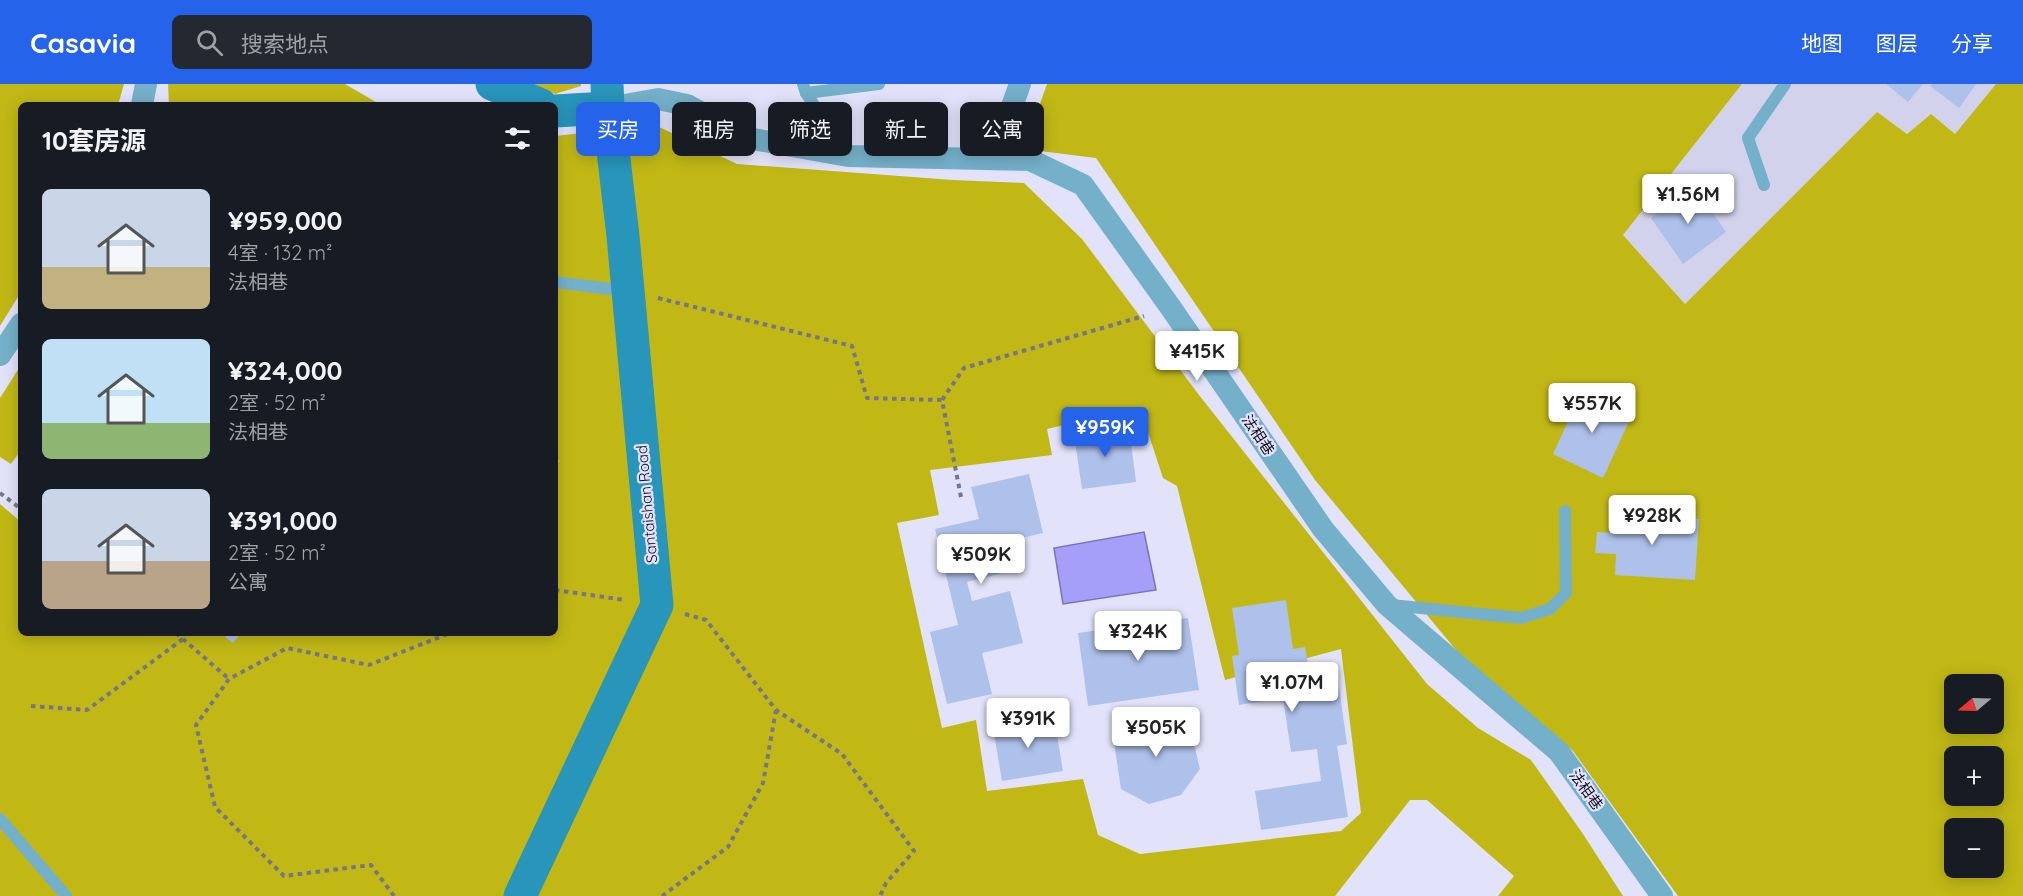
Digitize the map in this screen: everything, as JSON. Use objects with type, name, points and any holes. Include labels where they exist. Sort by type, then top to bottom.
[{"type":"street","points":[[143,102],[146,84]]},
{"type":"street","points":[[492,84],[534,102]]},
{"type":"street","points":[[993,159],[1020,84]]},
{"type":"street","points":[[558,110],[608,96]]},
{"type":"street","name":"法相巷","points":[[608,96],[658,99],[687,105],[747,138],[768,142]]},
{"type":"street","name":"Santaishan Road","points":[[608,96],[657,604]]},
{"type":"street","name":"法相巷","points":[[848,156],[1030,160],[1083,185],[1323,529],[1387,605],[1559,752],[1662,896]]},
{"type":"street","points":[[0,355],[18,328]]},
{"type":"street","points":[[520,896],[657,604]]},
{"type":"lane","points":[[813,102],[805,89],[879,84]]},
{"type":"lane","points":[[1764,185],[1748,138],[1785,84]]},
{"type":"lane","points":[[558,282],[627,291]]},
{"type":"lane","points":[[1387,605],[1521,618],[1550,609],[1566,593],[1565,511]]},
{"type":"lane","points":[[0,819],[66,896]]},
{"type":"path","points":[[627,291],[852,346],[867,398],[942,400]]},
{"type":"path","points":[[961,497],[942,400],[964,368],[1171,308]]},
{"type":"path","points":[[0,493],[18,507]]},
{"type":"path","points":[[558,590],[657,604],[706,620],[776,710],[842,754],[914,851],[886,884],[880,896]]},
{"type":"path","points":[[180,636],[228,679]]},
{"type":"path","points":[[394,896],[371,866],[284,876],[216,807],[196,725],[228,679],[287,648],[369,665],[442,636]]},
{"type":"path","points":[[31,706],[87,711],[183,639]]},
{"type":"path","points":[[662,896],[728,847],[763,783],[776,710]]},
{"type":"shaded area","points":[[0,84],[124,84],[119,102],[18,102],[18,297],[0,326]]},
{"type":"shaded area","points":[[168,84],[345,84],[376,102],[169,102]]},
{"type":"shaded area","points":[[533,84],[581,84],[581,86],[555,94]]},
{"type":"shaded area","points":[[1047,84],[1742,84],[1623,235],[1685,304],[1877,112],[1907,134],[1931,114],[1955,134],[1996,84],[2023,84],[2023,896],[1678,896],[1573,751],[1456,650],[1315,480],[1096,158],[1044,152],[1044,102],[1041,102]]},
{"type":"shaded area","points":[[1742,84],[1996,84],[1955,134],[1931,114],[1907,134],[1876,113],[1685,304],[1623,235]]},
{"type":"shaded area","points":[[660,127],[672,133],[672,156],[720,156],[737,164],[1024,183],[1082,239],[1199,395],[1427,684],[1478,728],[1531,760],[1623,896],[1498,896],[1514,876],[1427,800],[1410,800],[1335,896],[0,896],[0,504],[18,519],[18,636],[558,636],[558,136],[576,134],[576,156],[660,156]],"holes":[[[1140,408],[1163,478],[1177,486],[1225,680],[1341,649],[1361,813],[1341,831],[1140,854],[1098,835],[1083,779],[987,791],[976,720],[942,728],[897,523],[939,515],[930,470],[1052,455],[1047,429]]]},
{"type":"shaded area","points":[[18,370],[18,454],[11,464],[0,457],[0,398]]},
{"type":"shaded area","points":[[1144,532],[1156,590],[1063,604],[1054,548]]},
{"type":"building","points":[[1886,84],[1923,84],[1908,102]]},
{"type":"building","points":[[1932,84],[1976,84],[1959,108],[1930,86]]},
{"type":"building","points":[[1694,186],[1726,232],[1683,264],[1651,218]]},
{"type":"building","points":[[1582,391],[1632,415],[1603,478],[1553,454]]},
{"type":"building","points":[[1129,427],[1136,482],[1082,489],[1074,435]]},
{"type":"building","points":[[1029,474],[1043,533],[996,544],[1003,573],[967,582],[972,601],[1010,591],[1023,643],[982,653],[992,694],[947,704],[930,632],[958,625],[935,529],[979,519],[971,487]]},
{"type":"building","points":[[1611,513],[1699,519],[1695,580],[1615,575],[1616,554],[1595,553],[1597,532],[1609,533]]},
{"type":"building","points":[[1286,600],[1293,649],[1305,647],[1309,670],[1336,666],[1347,744],[1337,746],[1348,817],[1261,830],[1255,791],[1321,781],[1317,749],[1291,752],[1283,698],[1239,705],[1232,656],[1239,655],[1232,608]]},
{"type":"building","points":[[1188,618],[1199,690],[1088,706],[1078,633]]},
{"type":"building","points":[[224,636],[239,636],[233,643]]},
{"type":"building","points":[[1166,714],[1190,727],[1200,769],[1181,795],[1149,804],[1121,789],[1114,742],[1138,718]]},
{"type":"building","points":[[1054,717],[1063,771],[1002,781],[993,728]]}]
